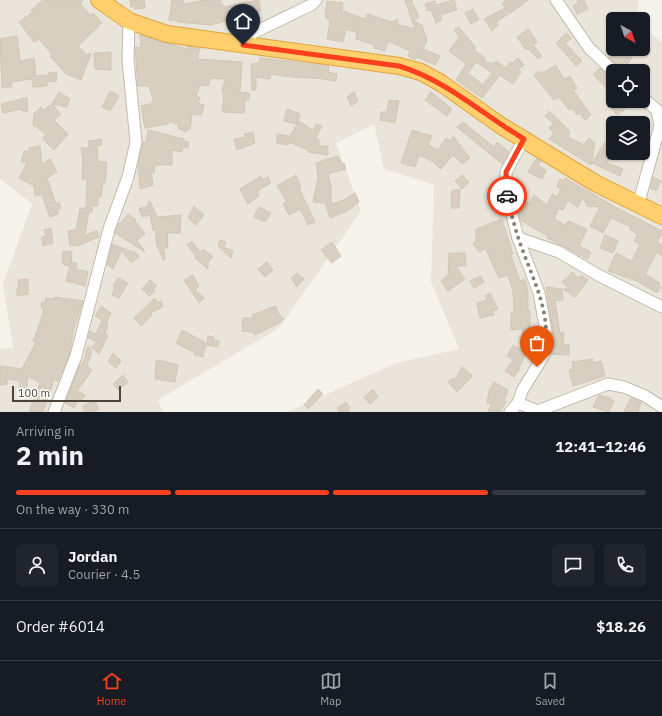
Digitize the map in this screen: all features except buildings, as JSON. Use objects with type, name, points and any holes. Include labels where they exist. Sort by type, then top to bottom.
[{"type":"highway","points":[[99,0],[129,21],[167,34],[399,66],[421,72],[441,83],[495,122],[595,183],[662,216]]},
{"type":"street","points":[[243,45],[253,33],[310,5],[316,0]]},
{"type":"street","points":[[556,0],[589,48],[606,64]]},
{"type":"street","points":[[54,412],[76,356],[109,229],[128,177],[136,142],[128,60],[129,21]]},
{"type":"street","points":[[638,205],[660,126],[657,110],[650,104]]},
{"type":"street","points":[[510,412],[518,403],[522,391],[544,355],[546,331],[539,293],[518,238],[506,192],[506,172],[524,139]]},
{"type":"street","points":[[518,238],[559,252],[598,275],[662,307]]},
{"type":"street","points":[[518,403],[538,411],[608,384],[624,387],[645,396],[660,408]]},
{"type":"shaded area","points":[[0,0],[639,0],[638,12],[606,12],[606,56],[650,56],[650,33],[662,42],[662,412],[287,412],[396,363],[459,349],[431,282],[434,185],[384,169],[374,124],[336,143],[361,211],[279,328],[158,400],[163,412],[0,412],[0,349],[13,348],[3,284],[32,204],[0,179]]},
{"type":"way so far","points":[[507,196],[518,238],[539,293],[544,318],[546,331],[544,355],[537,367]]},
{"type":"route","points":[[243,45],[399,66],[421,72],[441,83],[500,125],[524,139],[506,172],[507,196]]}]
